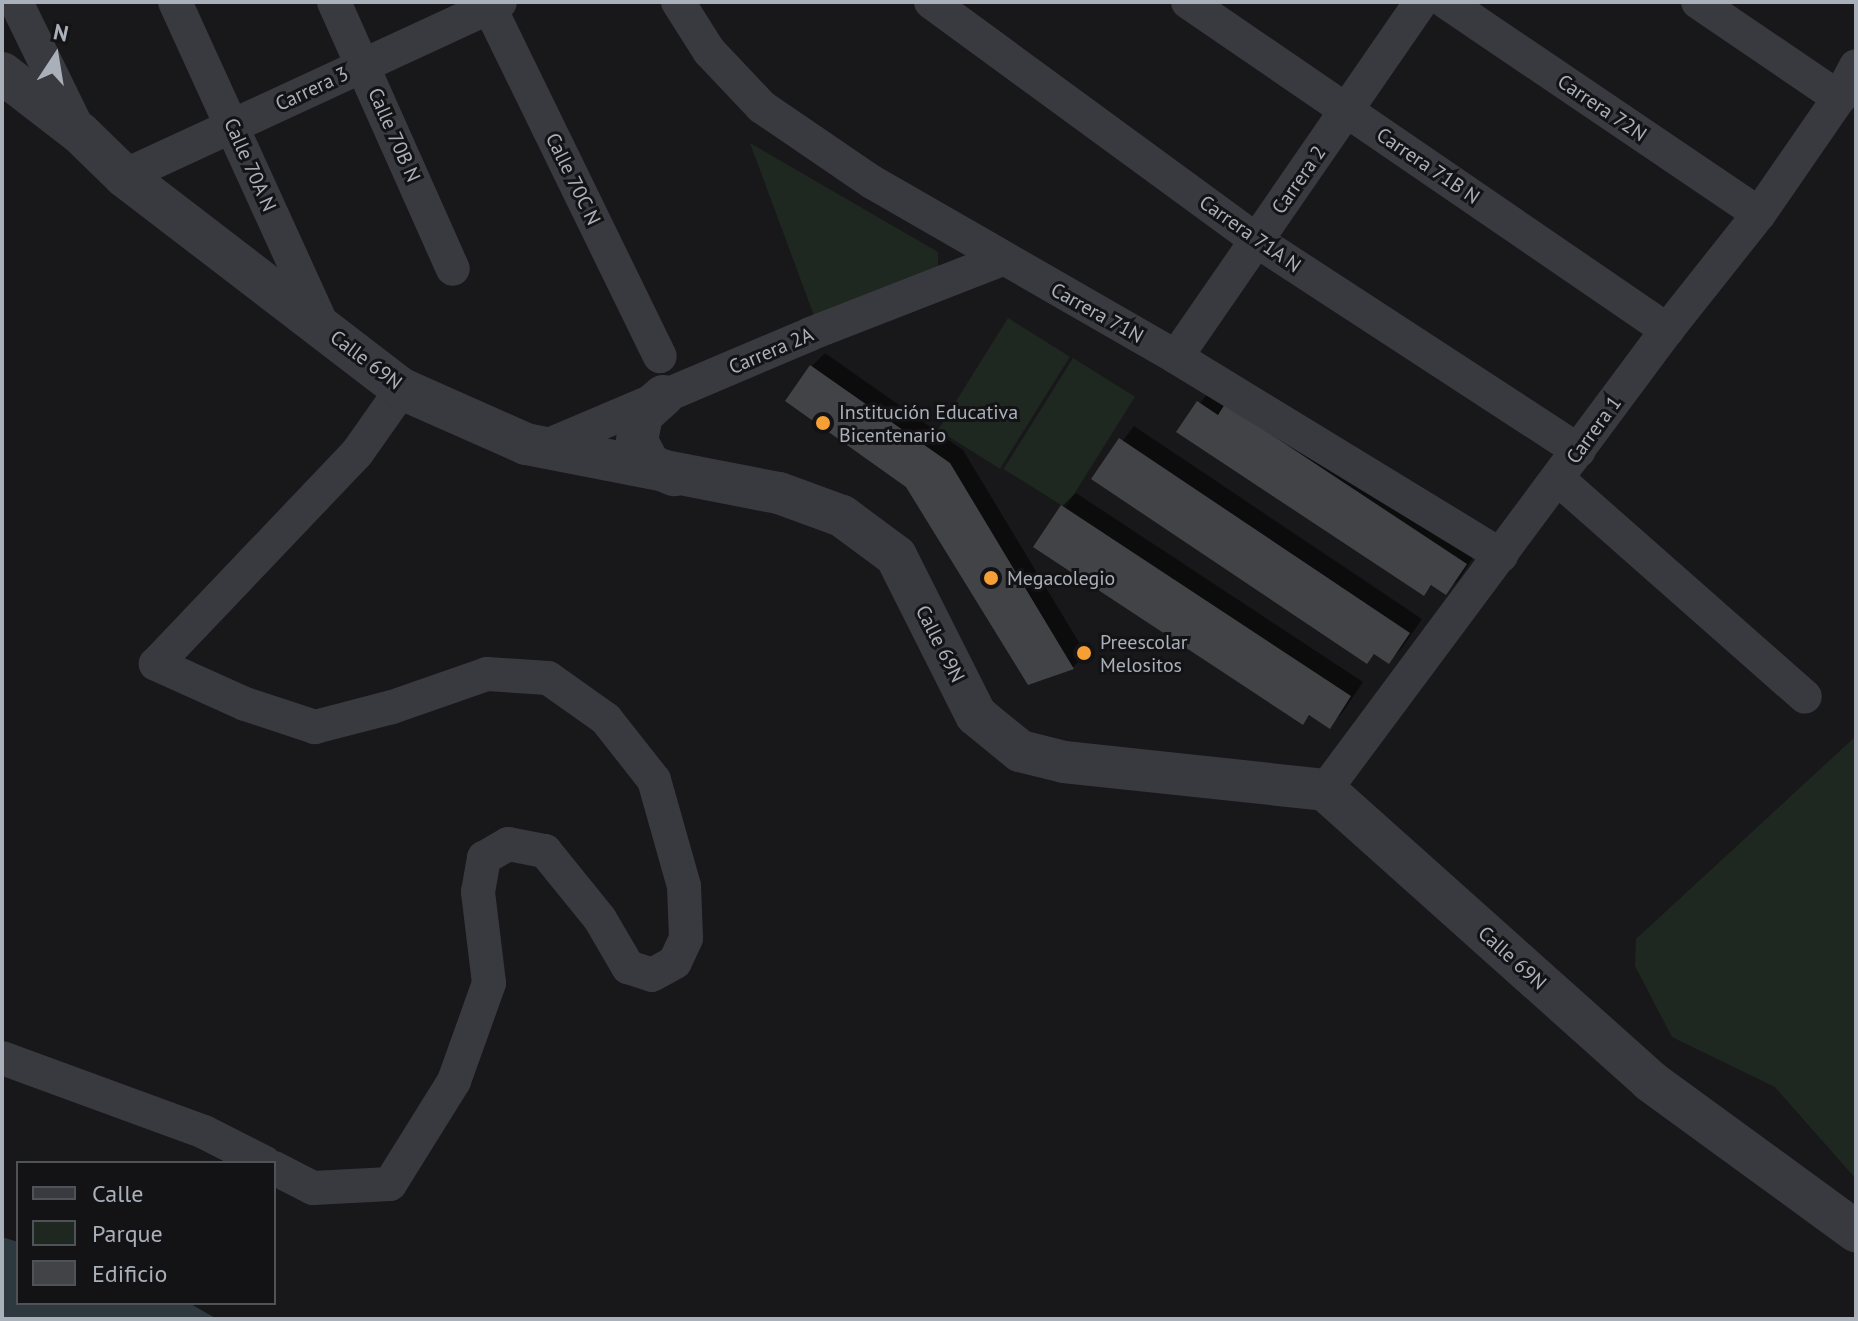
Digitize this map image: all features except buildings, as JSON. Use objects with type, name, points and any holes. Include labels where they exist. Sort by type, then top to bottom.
[{"type":"street","points":[[16,2],[80,133]]},
{"type":"street","name":"Calle 70A N","points":[[175,2],[324,329]]},
{"type":"street","name":"Calle 70B N","points":[[334,2],[453,269]]},
{"type":"street","name":"Carrera 71N","points":[[678,2],[709,51],[762,107],[872,182],[1176,357],[1501,555]]},
{"type":"street","name":"Carrera 71A N","points":[[931,2],[1257,241],[1579,451]]},
{"type":"street","name":"Carrera 71B N","points":[[1188,2],[1667,330]]},
{"type":"street","name":"Carrera 2","points":[[1176,357],[1421,2]]},
{"type":"street","name":"Carrera 72N","points":[[1446,2],[1759,214]]},
{"type":"street","points":[[1698,2],[1839,98]]},
{"type":"street","name":"Carrera 3","points":[[124,176],[492,4]]},
{"type":"street","name":"Calle 70C N","points":[[492,4],[661,376]]},
{"type":"street","name":"Carrera 1","points":[[1325,790],[1667,330],[1759,214],[1839,98],[1856,66]]},
{"type":"street","name":"Calle 69N","points":[[2,73],[80,133],[124,176],[402,389],[542,448],[779,493],[842,516],[896,556],[976,715],[1020,751],[1064,762],[1325,790],[1650,1081],[1856,1231]]},
{"type":"street","name":"Carrera 2A","points":[[542,448],[661,376],[1002,259]]},
{"type":"street","points":[[661,376],[642,415],[637,441],[650,465],[675,475]]},
{"type":"street","points":[[276,1169],[313,1188],[390,1184],[454,1081],[489,983],[478,892],[484,858],[508,844],[545,851],[600,919],[628,967],[652,975],[675,962],[686,938],[684,886],[654,780],[606,719],[548,678],[487,674],[392,707],[315,727],[245,704],[156,664],[357,453],[402,389]]},
{"type":"street","points":[[1558,479],[1805,697]]},
{"type":"street","points":[[2,1058],[204,1132],[261,1161]]},
{"type":"green space","points":[[750,143],[938,252],[938,271],[816,321]]},
{"type":"green space","points":[[1008,318],[1070,357],[1000,469],[938,430]]},
{"type":"green space","points":[[1073,358],[1135,397],[1065,508],[1004,469]]},
{"type":"green space","points":[[1856,736],[1856,1179],[1775,1087],[1672,1037],[1635,966],[1636,939]]},
{"type":"shaded area","points":[[2,1237],[16,1241],[16,1305],[192,1305],[217,1319],[2,1319]]},
{"type":"place","name":"Institución Educativa Bicentenario","points":[[823,423]]},
{"type":"place","name":"Megacolegio","points":[[991,578]]},
{"type":"place","name":"Preescolar Melositos","points":[[1084,653]]}]
